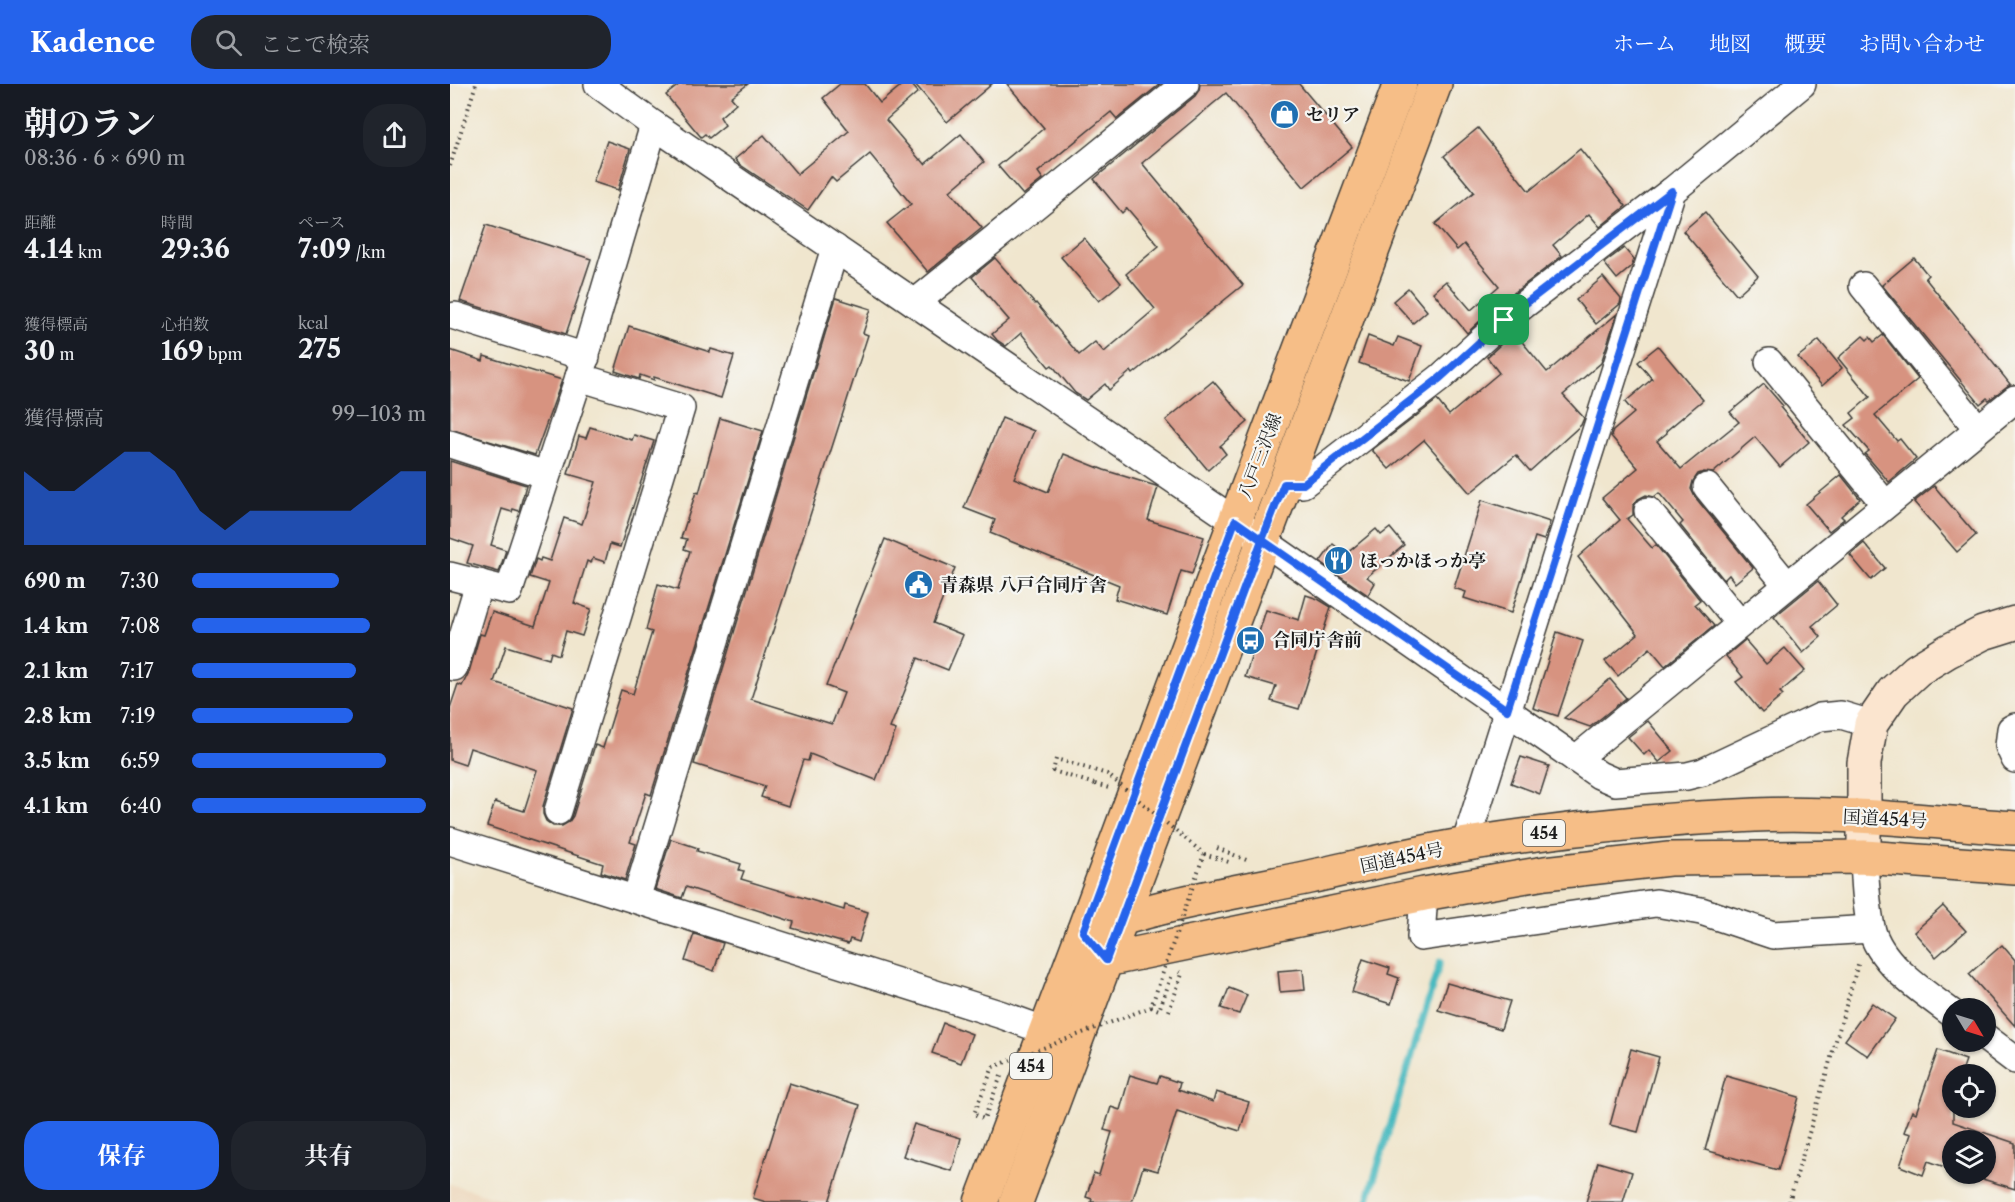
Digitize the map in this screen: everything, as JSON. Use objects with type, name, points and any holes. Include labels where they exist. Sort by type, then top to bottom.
[{"type":"main road","name":"八戸三沢線","points":[[1083,932],[1400,84]]},
{"type":"main road","name":"八戸三沢線","points":[[1106,960],[1435,84]]},
{"type":"main road","name":"国道454号","points":[[1083,932],[1122,917],[1207,897],[1465,845],[1597,825],[1756,815],[1864,817],[2015,828]]},
{"type":"main road","name":"454","points":[[1016,1202],[1106,960],[1424,894],[1545,873],[1670,859],[1864,857],[2015,868]]},
{"type":"main road","points":[[1083,932],[1106,960]]},
{"type":"main road","name":"454","points":[[981,1202],[1083,932]]},
{"type":"street","points":[[598,84],[654,125],[1235,521],[1599,775],[1615,782],[1688,776],[1703,772],[1820,717],[1841,715],[1871,723]]},
{"type":"street","points":[[915,303],[1185,84]]},
{"type":"street","points":[[1284,484],[1303,484],[1440,378],[1504,320],[1672,191],[1803,84]]},
{"type":"street","points":[[450,576],[509,591],[583,367],[654,125]]},
{"type":"street","points":[[1465,845],[1672,191]]},
{"type":"street","points":[[636,900],[835,248]]},
{"type":"street","points":[[1863,286],[1978,429]]},
{"type":"street","points":[[455,316],[681,408],[558,811]]},
{"type":"street","points":[[1769,362],[1885,504]]},
{"type":"street","points":[[1575,759],[2015,399]]},
{"type":"street","points":[[450,444],[546,475]]},
{"type":"street","points":[[1707,487],[1787,585]]},
{"type":"street","points":[[1648,511],[1740,624]]},
{"type":"street","points":[[450,666],[454,667],[479,583]]},
{"type":"street","points":[[1942,1006],[1894,966],[1875,938],[1864,857],[1864,764],[1871,723],[1893,692],[1917,670],[1983,633],[2015,624]]},
{"type":"street","points":[[2015,727],[2011,729],[2009,746],[2015,759]]},
{"type":"street","points":[[450,841],[1002,1015],[1076,1042]]},
{"type":"street","points":[[1424,894],[1421,937],[1656,903],[1701,911],[1773,935],[1875,938]]},
{"type":"street","points":[[1996,1046],[2015,1060]]},
{"type":"path","points":[[450,166],[476,84]]},
{"type":"path","points":[[1095,784],[1053,771],[1056,759],[1107,774],[1204,854],[1236,864]]},
{"type":"path","points":[[1216,848],[1250,860],[1247,868]]},
{"type":"path","points":[[1151,1007],[1204,854]]},
{"type":"path","points":[[1789,1202],[1859,960],[1875,938]]},
{"type":"path","points":[[1001,1076],[984,1119],[974,1114],[993,1067],[1151,1007],[1160,1010],[1174,970],[1182,974],[1169,1011]]},
{"type":"shaded area","points":[[450,1184],[511,1202],[450,1202]]},
{"type":"building","points":[[680,84],[748,84],[731,97],[736,103],[720,117],[725,125],[709,138],[705,134],[701,137],[666,95]]},
{"type":"building","points":[[840,84],[865,84],[880,103],[903,84],[911,84],[918,92],[886,120],[920,160],[925,164],[961,134],[984,162],[950,191],[982,228],[928,272],[887,223],[911,204],[870,154],[836,182],[831,177],[808,210],[739,164],[735,159],[764,135],[797,174],[849,131],[823,98]]},
{"type":"building","points":[[915,84],[992,84],[947,122]]},
{"type":"building","points":[[1007,84],[1160,84],[1117,119],[1111,112],[1038,172],[1043,179],[1023,195],[998,166],[1044,128]]},
{"type":"building","points":[[1200,84],[1299,84],[1352,147],[1304,187],[1226,93],[1142,163],[1243,285],[1133,374],[1131,371],[1109,390],[1105,384],[1086,400],[1075,393],[1052,365],[1049,367],[1021,333],[1006,346],[997,340],[992,334],[1009,320],[972,277],[995,258],[1079,355],[1095,342],[1104,352],[1155,309],[1126,274],[1159,246],[1127,208],[1122,213],[1094,179],[1195,96]]},
{"type":"building","points":[[1478,128],[1529,191],[1580,149],[1626,206],[1600,227],[1589,214],[1553,245],[1562,256],[1494,308],[1467,333],[1433,292],[1446,281],[1471,310],[1499,286],[1464,244],[1457,250],[1435,224],[1474,192],[1444,156]]},
{"type":"building","points":[[607,141],[630,149],[618,190],[593,182]]},
{"type":"building","points":[[1705,212],[1758,276],[1737,295],[1683,231]]},
{"type":"building","points":[[486,225],[591,259],[566,334],[460,301]]},
{"type":"building","points":[[1084,238],[1121,283],[1099,301],[1061,257]]},
{"type":"building","points":[[1624,248],[1634,260],[1631,267],[1617,279],[1604,263]]},
{"type":"building","points":[[1914,258],[1928,275],[1925,278],[2010,384],[1989,400],[1987,398],[1980,404],[1882,285]]},
{"type":"building","points":[[1603,277],[1621,299],[1620,304],[1596,324],[1576,300]]},
{"type":"building","points":[[1408,288],[1427,311],[1413,323],[1393,301]]},
{"type":"building","points":[[836,298],[871,309],[863,333],[868,335],[751,699],[832,724],[844,693],[826,686],[885,539],[955,568],[933,623],[963,635],[948,670],[918,658],[890,728],[896,730],[876,780],[810,754],[808,761],[803,760],[788,806],[761,797],[765,786],[694,764]]},
{"type":"building","points":[[1617,314],[1601,363],[1563,395],[1584,418],[1581,425],[1530,471],[1516,455],[1470,493],[1424,440],[1389,469],[1372,450],[1437,400],[1449,415],[1499,373],[1487,357],[1514,332],[1547,372]]},
{"type":"building","points":[[629,326],[710,352],[711,349],[734,356],[721,398],[654,377],[654,380],[640,375],[639,379],[615,371]]},
{"type":"building","points":[[1883,335],[1918,379],[1875,415],[1897,441],[1900,439],[1916,459],[1889,482],[1865,454],[1869,451],[1846,425],[1855,418],[1851,413],[1870,397],[1838,358],[1863,336],[1867,340],[1870,337],[1874,342]]},
{"type":"building","points":[[1368,336],[1394,346],[1398,337],[1422,346],[1409,381],[1359,363]]},
{"type":"building","points":[[1819,340],[1842,368],[1822,386],[1798,357]]},
{"type":"building","points":[[1658,346],[1703,400],[1657,441],[1681,469],[1739,422],[1730,412],[1764,384],[1809,442],[1780,467],[1755,437],[1713,473],[1698,474],[1693,481],[1691,489],[1695,497],[1753,568],[1735,583],[1729,575],[1724,580],[1680,525],[1683,522],[1659,493],[1654,497],[1646,495],[1638,499],[1633,506],[1633,515],[1627,519],[1652,548],[1656,545],[1700,600],[1695,604],[1714,626],[1665,666],[1650,648],[1618,676],[1605,661],[1638,634],[1578,557],[1620,520],[1602,498],[1638,468],[1611,436],[1613,431],[1634,413],[1625,402],[1652,379],[1638,362]]},
{"type":"building","points":[[450,350],[483,361],[484,356],[562,380],[535,455],[450,429]]},
{"type":"building","points":[[1213,381],[1248,422],[1220,446],[1226,454],[1208,470],[1166,420]]},
{"type":"building","points":[[720,418],[763,431],[651,795],[646,793],[630,842],[636,844],[625,880],[601,872],[603,864],[487,826],[495,802],[524,811],[537,770],[470,748],[465,765],[450,760],[450,708],[458,684],[462,686],[469,672],[480,634],[484,635],[492,612],[535,626],[549,583],[530,577],[536,559],[550,561],[564,518],[582,524],[596,482],[568,474],[579,436],[586,438],[590,427],[632,440],[634,435],[654,441],[620,547],[610,544],[605,562],[593,558],[591,563],[587,561],[574,603],[591,609],[582,636],[566,631],[559,655],[551,652],[549,659],[506,646],[494,682],[573,708],[543,806],[546,821],[553,826],[562,826],[569,822],[573,816],[595,745],[603,748],[621,690],[633,694],[652,632],[646,630],[658,584],[678,590],[690,551],[684,549],[687,539],[681,538],[696,492],[699,493]]},
{"type":"building","points":[[1002,418],[1034,431],[1014,478],[1048,492],[1064,454],[1104,470],[1158,487],[1148,520],[1204,537],[1192,574],[1181,571],[1167,615],[1115,599],[1119,585],[990,533],[995,520],[964,508]]},
{"type":"building","points":[[450,461],[526,485],[519,511],[513,509],[512,512],[502,509],[491,545],[506,550],[499,572],[467,563],[473,546],[450,538]]},
{"type":"building","points":[[1841,475],[1860,499],[1841,516],[1844,519],[1829,531],[1806,504]]},
{"type":"building","points":[[1934,486],[1976,535],[1957,552],[1914,502]]},
{"type":"building","points":[[1482,500],[1550,522],[1544,540],[1535,537],[1511,613],[1464,598],[1466,592],[1454,588]]},
{"type":"building","points":[[1390,528],[1404,545],[1367,577],[1375,583],[1368,595],[1320,562],[1333,544],[1346,554],[1376,529],[1381,535]]},
{"type":"building","points":[[1864,543],[1885,568],[1871,580],[1850,555]]},
{"type":"building","points":[[1818,581],[1837,605],[1812,626],[1821,637],[1803,653],[1774,617]]},
{"type":"building","points":[[1306,595],[1331,607],[1299,709],[1271,701],[1276,686],[1245,677],[1266,610],[1299,620]]},
{"type":"building","points":[[1557,632],[1583,641],[1558,716],[1533,708]]},
{"type":"building","points":[[1745,640],[1766,664],[1785,648],[1805,671],[1780,692],[1783,695],[1762,713],[1736,682],[1743,677],[1726,656]]},
{"type":"building","points":[[1610,679],[1626,698],[1590,727],[1564,718]]},
{"type":"building","points":[[1648,721],[1673,751],[1659,762],[1649,750],[1644,755],[1628,737]]},
{"type":"building","points":[[1521,757],[1549,766],[1540,794],[1511,783]]},
{"type":"building","points":[[671,839],[698,848],[697,851],[741,864],[739,870],[744,871],[741,879],[844,910],[845,905],[868,912],[859,942],[850,939],[848,944],[792,928],[794,922],[686,887],[682,898],[655,889]]},
{"type":"building","points":[[1943,906],[1966,931],[1936,957],[1914,932]]},
{"type":"building","points":[[694,934],[723,943],[714,971],[685,961]]},
{"type":"building","points":[[2002,945],[2015,960],[2015,1026],[1996,1005],[1996,998],[1990,998],[1969,974]]},
{"type":"building","points":[[1363,959],[1390,968],[1388,974],[1399,978],[1391,1004],[1352,992]]},
{"type":"building","points":[[1303,969],[1305,990],[1280,992],[1278,971]]},
{"type":"building","points":[[1447,983],[1510,1001],[1501,1029],[1438,1010]]},
{"type":"building","points":[[1229,988],[1247,995],[1239,1014],[1221,1008]]},
{"type":"building","points":[[1872,1003],[1895,1019],[1868,1056],[1845,1040]]},
{"type":"building","points":[[943,1023],[972,1034],[961,1063],[932,1053]]},
{"type":"building","points":[[1631,1049],[1659,1057],[1638,1132],[1610,1125]]},
{"type":"building","points":[[1938,1050],[1966,1060],[1965,1064],[1942,1064],[1942,1118],[1953,1118],[1953,1122],[1977,1130],[1942,1130],[1942,1166],[1928,1161],[1923,1175],[1900,1166],[1911,1134],[1904,1132],[1912,1111],[1916,1113]]},
{"type":"building","points":[[1130,1075],[1157,1083],[1160,1076],[1180,1083],[1178,1090],[1213,1102],[1216,1092],[1249,1102],[1240,1131],[1177,1111],[1158,1171],[1143,1167],[1132,1202],[1091,1202],[1092,1199],[1086,1197],[1094,1173],[1099,1175],[1112,1132],[1104,1130],[1111,1107],[1120,1110]]},
{"type":"building","points":[[1726,1076],[1799,1097],[1778,1170],[1705,1150]]},
{"type":"building","points":[[789,1083],[860,1105],[829,1202],[766,1202],[753,1198]]},
{"type":"building","points":[[914,1124],[961,1138],[952,1171],[903,1156]]},
{"type":"building","points":[[1996,1137],[2015,1143],[2015,1189],[1996,1183]]},
{"type":"building","points":[[1598,1162],[1632,1172],[1623,1202],[1586,1202]]},
{"type":"waterway","points":[[1367,1202],[1440,962]]},
{"type":"place","name":"セリア","points":[[1285,115]]},
{"type":"place","name":"ほっかほっか亭","points":[[1339,561]]},
{"type":"place","name":"青森県 八戸合同庁舎","points":[[919,585]]},
{"type":"place","name":"合同庁舎前","points":[[1251,640]]},
{"type":"route","points":[[1504,320],[1440,378],[1303,484],[1284,484],[1262,540],[1106,960],[1083,932],[1235,521],[1262,540],[1507,710],[1672,191],[1504,320]]}]
